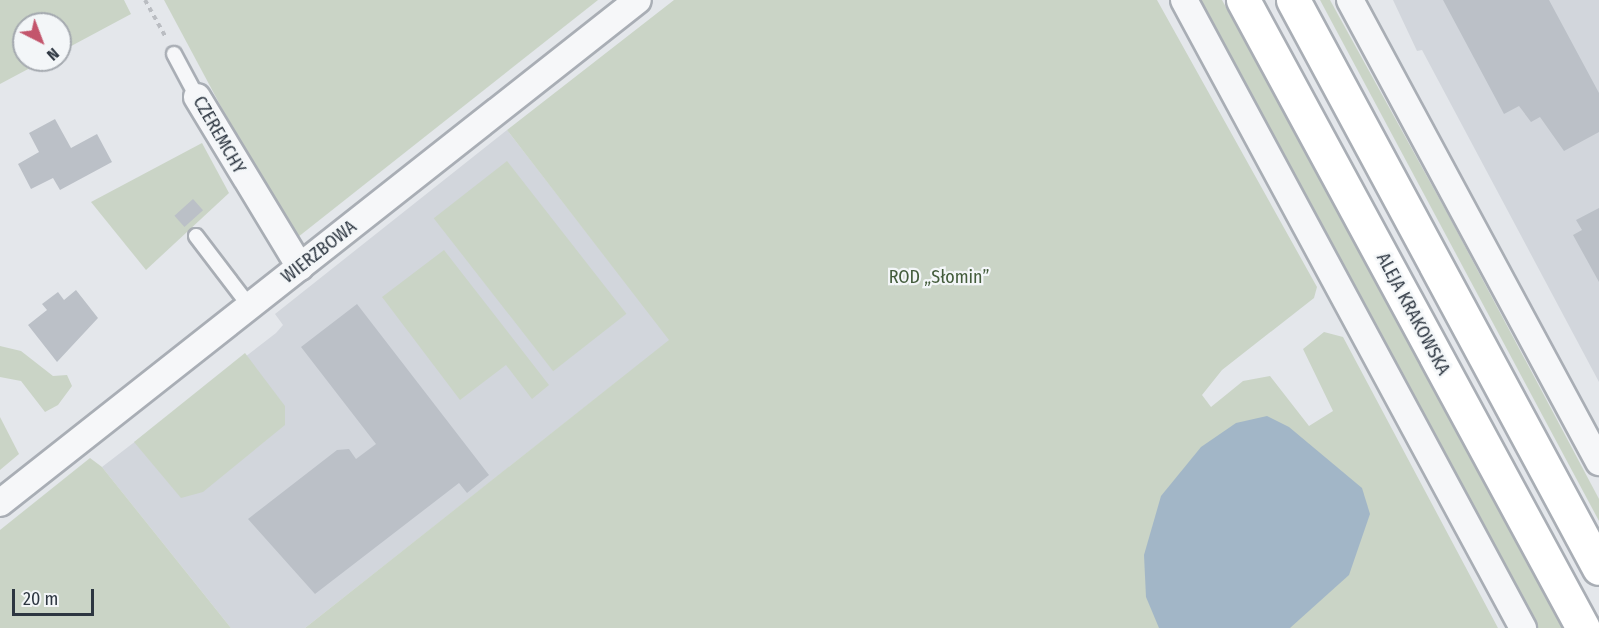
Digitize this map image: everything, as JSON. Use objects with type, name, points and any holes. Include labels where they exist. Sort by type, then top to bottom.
[{"type":"main road","name":"ALEJA KRAKOWSKA","points":[[1243,0],[1583,628]]},
{"type":"main road","points":[[1293,0],[1599,568]]},
{"type":"street","name":"WIERZBOWA","points":[[0,503],[638,0]]},
{"type":"street","points":[[1184,0],[1523,628]]},
{"type":"street","points":[[1350,0],[1599,462]]},
{"type":"street","name":"CZEREMCHY","points":[[197,97],[300,267]]},
{"type":"lane","name":"CZEREMCHY","points":[[174,54],[197,97]]},
{"type":"lane","points":[[196,236],[250,306]]},
{"type":"path","points":[[145,0],[174,54]]},
{"type":"shaded area","points":[[1393,0],[1599,0],[1599,382],[1422,50],[1417,51]]},
{"type":"shaded area","points":[[507,130],[670,340],[305,628],[231,628],[102,467],[276,333],[283,325],[275,314]]},
{"type":"green space","points":[[0,0],[124,0],[131,14],[72,46],[72,12],[12,12],[12,72],[22,72],[0,84]]},
{"type":"green space","points":[[164,0],[598,0],[293,241]]},
{"type":"green space","name":"ROD „Słomin”","points":[[674,0],[1157,0],[1317,287],[1314,298],[1222,370],[1202,395],[1211,407],[1243,381],[1270,376],[1309,426],[1333,411],[1303,349],[1324,332],[1343,337],[1498,628],[305,628],[669,340],[507,130]]},
{"type":"green space","points":[[1198,0],[1222,0],[1568,628],[1537,628]]},
{"type":"green space","points":[[1320,0],[1330,0],[1451,220],[1599,499],[1599,521]]},
{"type":"green space","points":[[202,143],[229,193],[146,270],[91,202]]},
{"type":"green space","points":[[507,161],[626,314],[553,371],[434,218]]},
{"type":"green space","points":[[444,250],[549,385],[532,399],[506,365],[460,400],[382,297]]},
{"type":"green space","points":[[0,346],[21,351],[53,376],[67,375],[72,386],[58,405],[45,412],[21,381],[0,377]]},
{"type":"green space","points":[[245,353],[285,406],[285,425],[203,492],[181,498],[134,442]]},
{"type":"green space","points":[[0,417],[19,454],[0,470]]},
{"type":"green space","points":[[90,458],[102,467],[231,628],[0,628],[0,530]]},
{"type":"water","points":[[1267,416],[1289,427],[1362,488],[1370,514],[1349,575],[1290,628],[1159,628],[1146,597],[1144,555],[1161,496],[1201,447],[1236,423]]},
{"type":"building","points":[[1443,0],[1549,0],[1599,93],[1599,132],[1564,151],[1540,117],[1531,122],[1519,106],[1504,114]]},
{"type":"building","points":[[55,119],[71,148],[97,134],[112,162],[60,190],[53,178],[31,189],[18,164],[39,152],[29,133]]},
{"type":"building","points":[[193,199],[203,210],[184,227],[174,216]]},
{"type":"building","points":[[1599,208],[1599,282],[1573,235],[1582,230],[1576,220]]},
{"type":"building","points":[[76,290],[98,318],[57,362],[28,325],[47,310],[42,304],[58,292],[64,300]]},
{"type":"building","points":[[357,304],[489,475],[467,493],[459,483],[315,594],[248,519],[337,450],[349,449],[356,459],[376,444],[301,347]]}]
